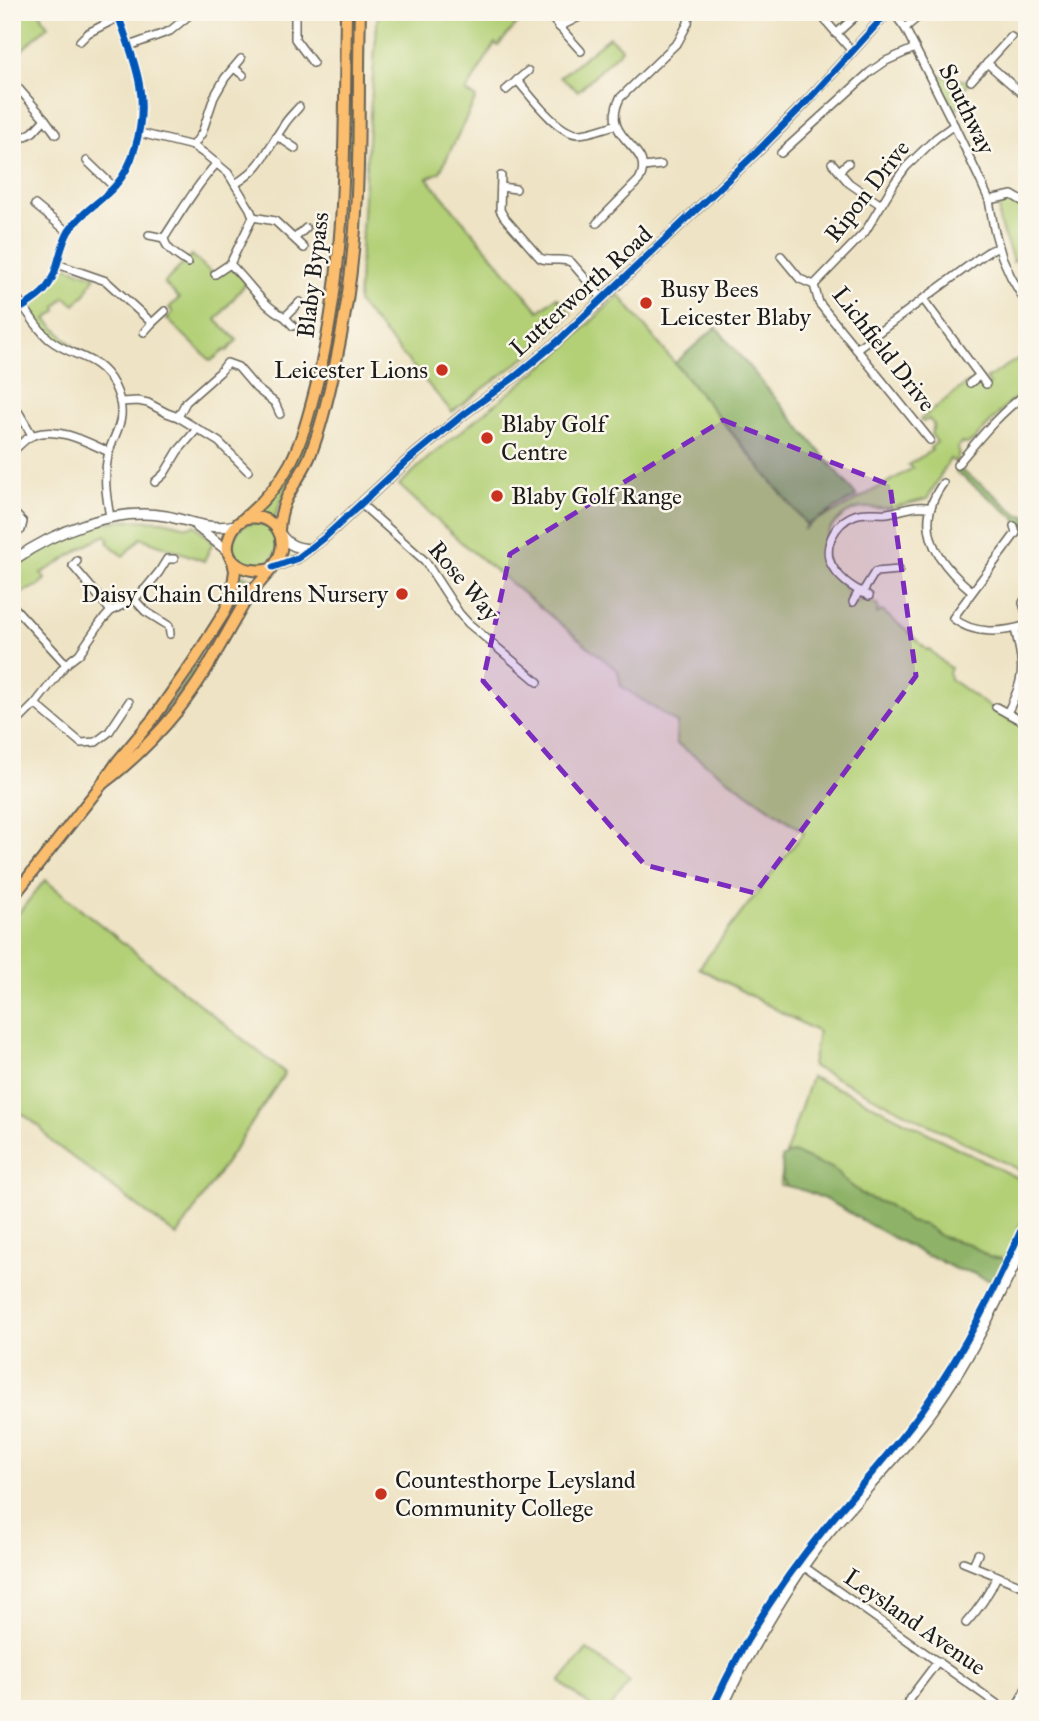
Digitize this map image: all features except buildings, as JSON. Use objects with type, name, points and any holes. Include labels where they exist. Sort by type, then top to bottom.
[{"type":"main road","name":"Blaby Bypass","points":[[239,522],[269,494],[290,463],[305,425],[325,348],[342,224],[346,12]]},
{"type":"main road","name":"Blaby Bypass","points":[[280,533],[282,508],[308,459],[330,388],[347,305],[357,204],[360,12]]},
{"type":"main road","points":[[12,898],[160,709],[224,613],[234,587],[235,571],[228,541],[239,522],[250,518],[274,524],[280,533],[282,548],[272,568],[248,598],[179,709],[122,768],[102,784]]},
{"type":"main road","points":[[231,556],[250,571],[272,568]]},
{"type":"street","points":[[129,46],[170,31],[193,12]]},
{"type":"street","points":[[295,12],[295,38],[313,63]]},
{"type":"street","points":[[559,27],[589,12]]},
{"type":"street","points":[[597,223],[639,180],[643,167],[638,154],[615,125],[614,111],[620,98],[678,42],[688,23],[689,12]]},
{"type":"street","points":[[818,12],[852,51]]},
{"type":"street","points":[[836,34],[860,12]]},
{"type":"street","name":"Southway","points":[[890,12],[905,28],[954,125],[989,200],[999,248],[1027,305]]},
{"type":"street","name":"Lutterworth Road","points":[[272,568],[298,558],[323,539],[407,461],[534,362],[757,152],[890,12]]},
{"type":"street","points":[[905,28],[923,12]]},
{"type":"street","points":[[547,13],[580,51]]},
{"type":"street","points":[[23,306],[44,291],[51,281],[68,232],[76,220],[123,176],[140,133],[142,102],[138,77],[118,15],[80,41]]},
{"type":"street","points":[[971,81],[1011,37]]},
{"type":"street","points":[[781,153],[870,72],[886,61],[915,48]]},
{"type":"street","points":[[193,146],[202,133],[214,97],[241,59]]},
{"type":"street","points":[[987,63],[1027,98]]},
{"type":"street","points":[[234,68],[243,75]]},
{"type":"street","points":[[506,90],[528,71]]},
{"type":"street","points":[[517,80],[557,124],[569,132],[582,133],[615,125]]},
{"type":"street","points":[[12,81],[57,134]]},
{"type":"street","points":[[235,184],[256,169],[285,123],[299,107]]},
{"type":"street","points":[[12,144],[33,132],[45,118]]},
{"type":"street","name":"Ripon Drive","points":[[814,285],[865,232],[906,167],[954,125]]},
{"type":"street","points":[[140,133],[193,146],[228,173],[250,209],[253,217],[230,264],[215,274]]},
{"type":"street","points":[[277,136],[295,148]]},
{"type":"street","points":[[87,161],[114,187]]},
{"type":"street","points":[[188,263],[169,249],[164,237],[196,188],[217,163]]},
{"type":"street","points":[[832,163],[859,192],[881,205]]},
{"type":"street","points":[[839,172],[848,163]]},
{"type":"street","points":[[643,167],[661,165]]},
{"type":"street","points":[[501,176],[499,210],[535,254],[543,260],[565,259],[571,262],[603,299]]},
{"type":"street","points":[[501,187],[516,188]]},
{"type":"street","points":[[994,199],[1012,195],[1027,204]]},
{"type":"street","points":[[35,205],[68,232]]},
{"type":"street","points":[[253,217],[275,221],[304,248]]},
{"type":"street","points":[[295,238],[306,228]]},
{"type":"street","points":[[149,235],[164,237]]},
{"type":"street","points":[[856,349],[985,253],[999,248]]},
{"type":"street","name":"Lichfield Drive","points":[[781,256],[791,261],[800,279],[814,285],[819,303],[930,440]]},
{"type":"street","points":[[57,264],[106,281],[152,323]]},
{"type":"street","points":[[230,264],[260,299],[293,326]]},
{"type":"street","points":[[12,292],[50,340],[97,364],[110,377],[120,402],[121,416],[109,452],[105,478],[110,517]]},
{"type":"street","points":[[923,299],[986,384]]},
{"type":"street","points":[[285,317],[300,302]]},
{"type":"street","points":[[144,332],[165,311]]},
{"type":"street","points":[[220,355],[228,363],[239,367],[256,388],[275,403],[280,414]]},
{"type":"street","points":[[178,417],[186,402],[228,363]]},
{"type":"street","points":[[970,383],[979,376]]},
{"type":"street","points":[[957,465],[995,420],[1027,393]]},
{"type":"street","points":[[275,403],[282,396]]},
{"type":"street","points":[[120,402],[148,403],[178,417],[219,442],[248,471]]},
{"type":"street","points":[[12,405],[32,435]]},
{"type":"street","name":"Lichfield Drive","points":[[923,430],[930,424]]},
{"type":"street","points":[[155,482],[197,429]]},
{"type":"street","points":[[12,452],[32,435],[58,433],[109,452]]},
{"type":"street","points":[[960,448],[967,453]]},
{"type":"street","points":[[943,483],[931,508],[931,540],[945,565],[972,591]]},
{"type":"street","name":"Rose Way","points":[[361,504],[425,561],[468,623],[538,682]]},
{"type":"street","points":[[863,593],[842,579],[831,564],[830,544],[835,530],[848,518],[862,513],[889,513],[922,506],[931,508]]},
{"type":"street","points":[[12,511],[25,525]]},
{"type":"street","points":[[12,561],[46,541],[91,521],[110,517],[129,514],[164,516],[212,527],[239,522]]},
{"type":"street","points":[[195,525],[231,556]]},
{"type":"street","points":[[1014,526],[1016,533],[953,618],[980,631],[1015,629],[1027,625]]},
{"type":"street","points":[[280,533],[294,546],[310,549]]},
{"type":"street","points":[[13,732],[15,718],[35,704],[66,664],[79,654],[111,611],[134,599],[146,588],[168,557]]},
{"type":"street","points":[[72,565],[111,611]]},
{"type":"street","points":[[853,602],[863,593],[875,572],[899,570]]},
{"type":"street","points":[[1027,595],[1023,603],[1027,615]]},
{"type":"street","points":[[134,599],[145,611],[169,626],[170,634]]},
{"type":"street","points":[[12,605],[66,664]]},
{"type":"street","points":[[1007,713],[1022,677],[1015,629]]},
{"type":"street","points":[[35,704],[81,743],[96,742],[109,732],[119,709],[129,702]]},
{"type":"street","points":[[996,707],[1018,719]]},
{"type":"street","points":[[722,1709],[730,1689],[760,1636],[803,1566],[828,1533],[918,1431],[952,1381],[1003,1290],[1027,1239]]},
{"type":"street","points":[[1027,1481],[1024,1488],[1027,1493]]},
{"type":"street","points":[[973,1565],[978,1554]]},
{"type":"street","points":[[962,1562],[1027,1588]]},
{"type":"street","name":"Leysland Avenue","points":[[803,1566],[1004,1709]]},
{"type":"street","points":[[965,1623],[969,1614],[991,1590],[997,1576]]},
{"type":"street","points":[[905,1709],[915,1700],[938,1661]]},
{"type":"street","points":[[1016,1709],[1027,1686]]},
{"type":"highlighted area","points":[[723,420],[890,485],[916,676],[755,893],[645,865],[483,681],[510,554]]},
{"type":"green space","points":[[12,12],[41,12],[48,26],[12,59]]},
{"type":"green space","points":[[350,12],[355,12],[353,157],[349,246],[341,312],[313,433],[274,519],[258,511],[283,484],[316,405],[331,348],[340,292],[347,229]]},
{"type":"green space","name":"Leicester Lions","points":[[378,12],[523,12],[521,19],[498,46],[495,43],[466,92],[476,98],[440,172],[427,178],[539,311],[557,297],[571,314],[527,356],[452,412],[358,303]]},
{"type":"green space","points":[[609,37],[622,49],[578,91],[560,77]]},
{"type":"green space","points":[[935,75],[968,81],[963,90],[968,95],[955,111]]},
{"type":"green space","points":[[1008,200],[1027,211],[1027,252],[1013,262],[999,218],[1001,203]]},
{"type":"green space","points":[[192,255],[215,274],[230,264],[247,282],[216,320],[237,340],[227,351],[211,361],[167,319],[173,312],[169,308],[179,298],[164,283]]},
{"type":"green space","points":[[57,264],[95,276],[86,293],[75,305],[65,297],[56,307],[57,311],[46,319],[73,346],[74,352],[50,340],[24,307],[44,291]]},
{"type":"green space","name":"Blaby Golf Centre","points":[[619,295],[807,525],[803,530],[815,520],[835,512],[913,468],[908,465],[932,450],[930,448],[937,442],[931,434],[934,425],[929,419],[923,422],[920,420],[968,382],[986,387],[990,384],[986,379],[1027,353],[1027,390],[1010,402],[973,441],[961,443],[957,448],[959,454],[955,462],[950,459],[927,499],[889,508],[851,511],[832,527],[826,538],[825,551],[828,568],[848,592],[849,601],[855,605],[863,600],[873,602],[878,607],[877,614],[882,611],[951,668],[950,679],[997,712],[1027,726],[1027,1174],[812,1066],[818,1032],[699,968],[804,832],[676,743],[677,723],[621,686],[618,671],[463,544],[399,485],[428,458],[554,357]]},
{"type":"green space","points":[[716,327],[857,496],[807,525],[675,363]]},
{"type":"green space","points":[[959,469],[1019,515],[1027,516],[1027,532],[1020,528],[1014,517],[956,472]]},
{"type":"green space","points":[[94,521],[162,521],[188,527],[195,525],[213,542],[204,561],[141,538],[123,556],[107,542],[109,539],[106,535],[41,573],[45,579],[12,603],[12,561]]},
{"type":"green space","points":[[255,523],[271,529],[277,545],[271,561],[255,567],[239,561],[233,545],[239,529]]},
{"type":"green space","points":[[242,575],[255,580],[210,654],[207,649],[233,604]]},
{"type":"green space","points":[[202,656],[205,661],[157,722]]},
{"type":"green space","points":[[45,880],[285,1073],[177,1236],[51,1141],[40,1127],[12,1106],[12,921]]},
{"type":"green space","points":[[811,1077],[851,1094],[1027,1183],[1027,1209],[995,1282],[927,1253],[818,1195],[800,1188],[780,1185],[787,1150]]},
{"type":"green space","points":[[795,1153],[830,1167],[866,1197],[888,1205],[910,1222],[925,1225],[942,1237],[969,1244],[989,1257],[1005,1259],[1009,1264],[1006,1270],[993,1282],[955,1269],[830,1202],[787,1186],[782,1178],[782,1158]]},
{"type":"green space","points":[[587,1649],[630,1682],[609,1709],[594,1709],[560,1682]]},
{"type":"cycle path","points":[[23,307],[45,290],[53,276],[69,231],[79,218],[119,182],[133,153],[140,129],[141,95],[134,63],[117,12]]},
{"type":"cycle path","points":[[273,567],[298,558],[323,539],[407,461],[557,342],[757,152],[888,12]]},
{"type":"cycle path","points":[[712,1709],[762,1615],[792,1570],[900,1440],[939,1386],[980,1316],[1027,1217]]},
{"type":"place","name":"Busy Bees Leicester Blaby","points":[[646,303]]},
{"type":"place","name":"Leicester Lions","points":[[442,370]]},
{"type":"place","name":"Blaby Golf Centre","points":[[487,438]]},
{"type":"place","name":"Blaby Golf Range","points":[[497,496]]},
{"type":"place","name":"Daisy Chain Childrens Nursery","points":[[402,594]]},
{"type":"place","name":"Countesthorpe Leysland Community College","points":[[381,1494]]}]
